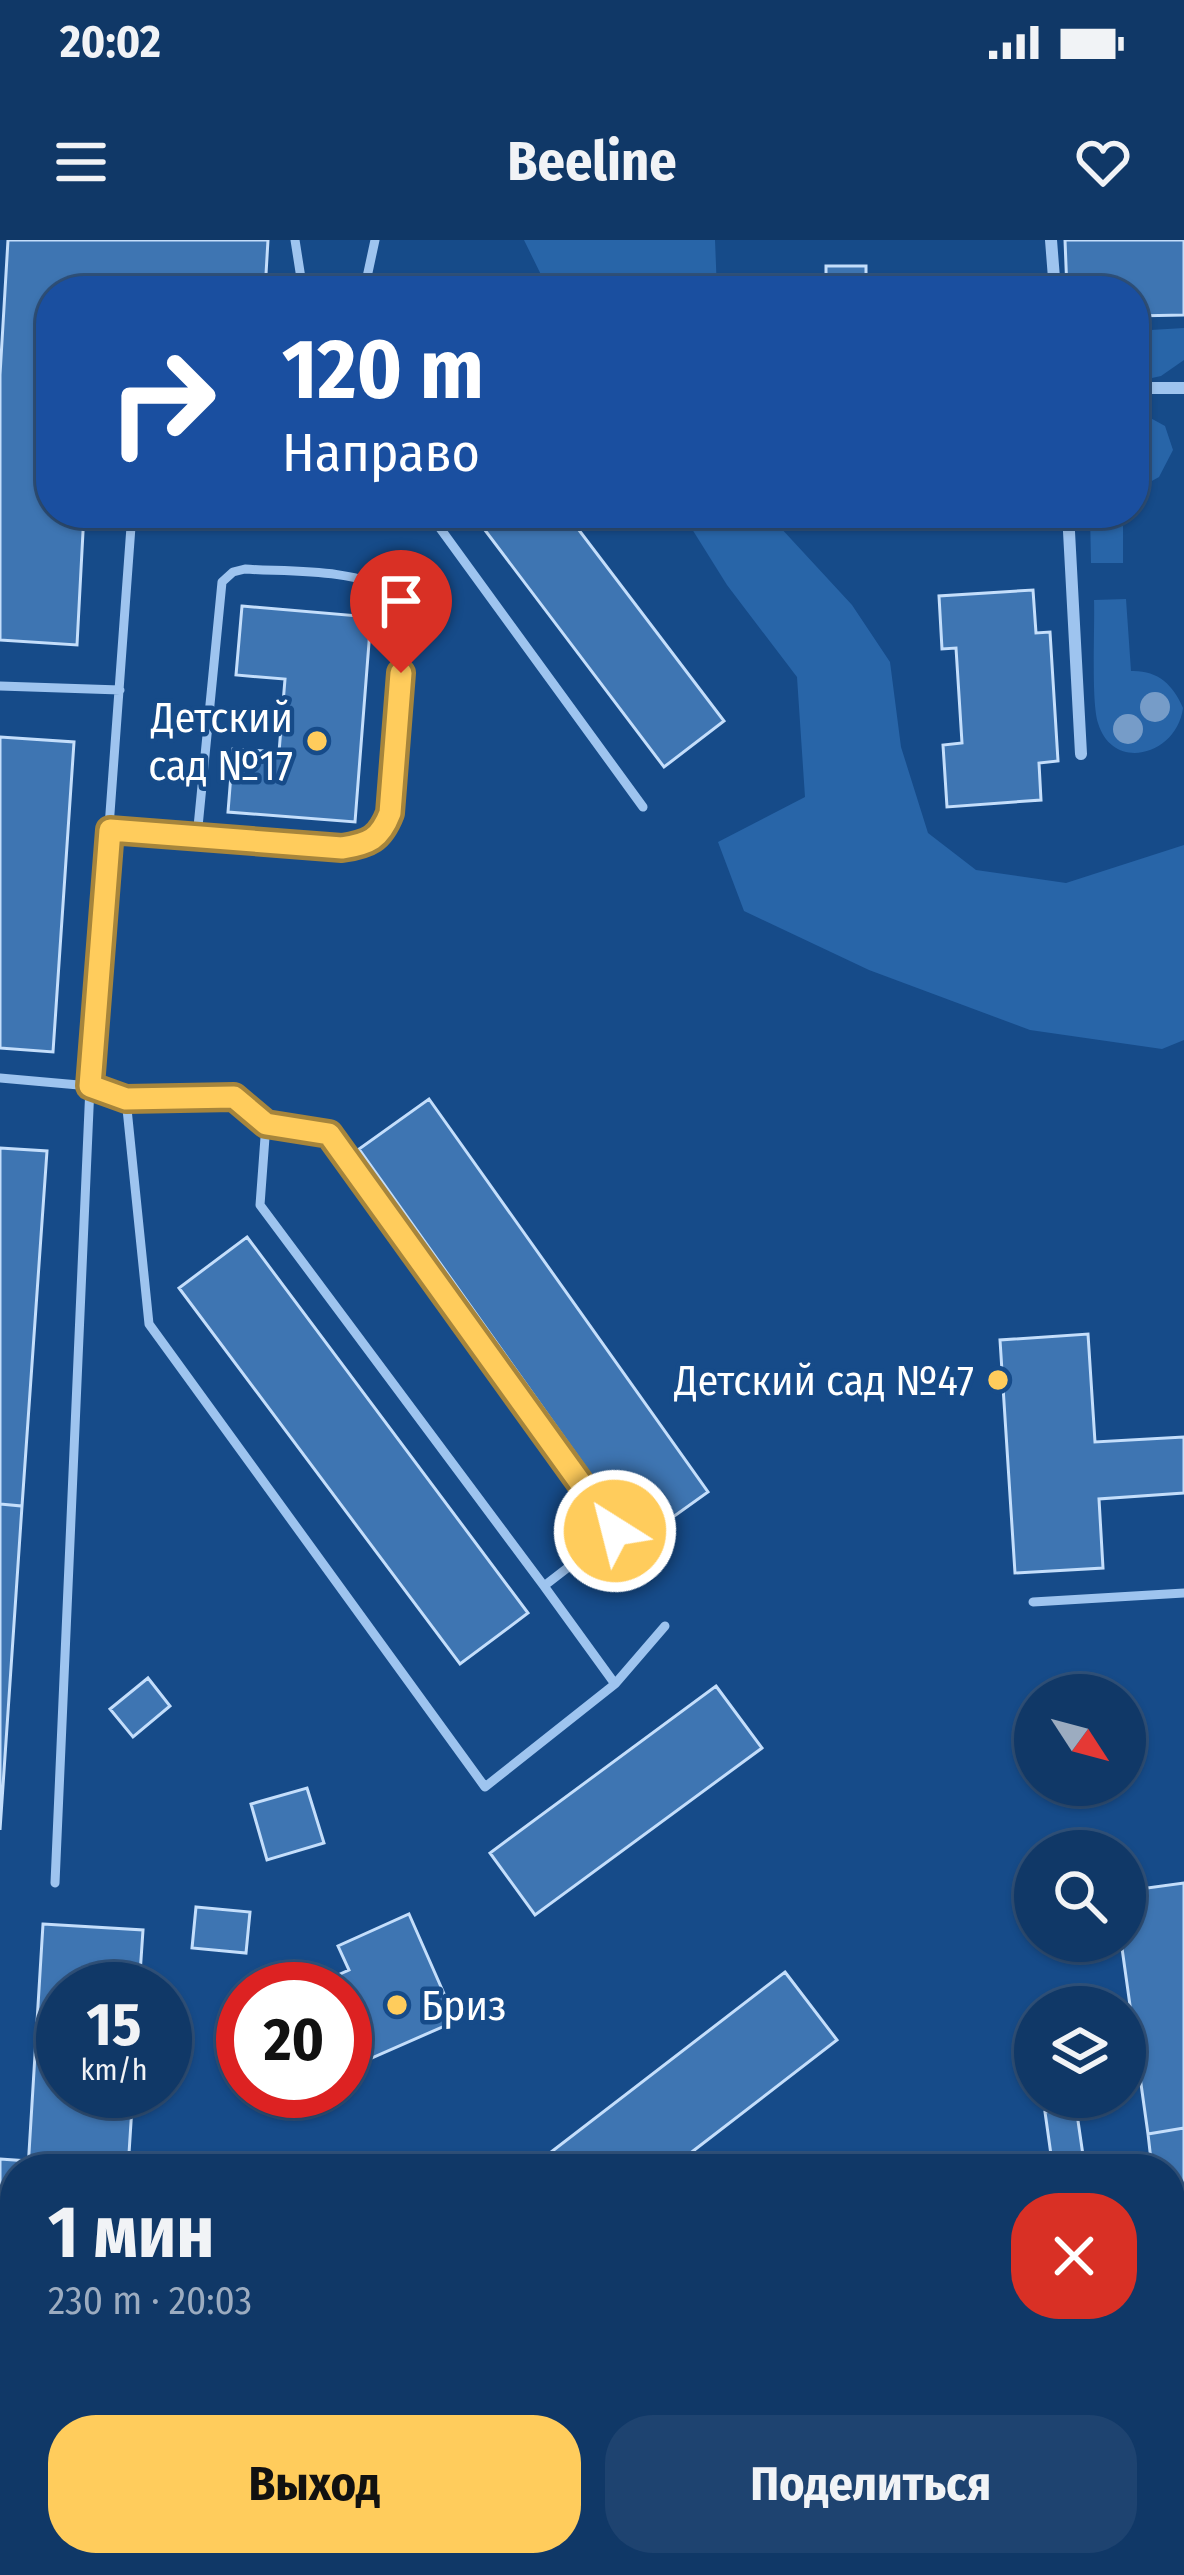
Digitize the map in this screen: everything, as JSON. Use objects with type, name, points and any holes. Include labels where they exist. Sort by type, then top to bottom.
[{"type":"street","points":[[1052,240],[1054,276]]},
{"type":"street","points":[[1149,388],[1184,388]]},
{"type":"street","points":[[1069,528],[1081,754]]},
{"type":"lane","points":[[295,240],[301,276]]},
{"type":"lane","points":[[367,276],[375,240]]},
{"type":"lane","points":[[55,1883],[90,1086],[131,528]]},
{"type":"lane","points":[[439,528],[643,807]]},
{"type":"lane","points":[[110,830],[197,837],[342,848],[368,844],[383,831],[390,813],[405,626],[397,604],[385,590],[362,578],[245,569],[222,581],[197,837]]},
{"type":"lane","points":[[0,686],[120,690]]},
{"type":"lane","points":[[0,1078],[90,1086],[126,1099],[234,1097],[266,1124],[329,1134],[615,1531],[544,1586]]},
{"type":"lane","points":[[126,1099],[149,1324],[485,1787],[615,1684],[665,1626]]},
{"type":"lane","points":[[266,1124],[260,1205],[615,1684]]},
{"type":"lane","points":[[1033,1602],[1184,1592]]},
{"type":"shaded area","points":[[524,240],[715,240],[716,276],[542,276]]},
{"type":"shaded area","points":[[1184,328],[1184,360],[1149,379],[1149,330]]},
{"type":"shaded area","points":[[1149,417],[1165,426],[1173,450],[1159,477],[1149,483]]},
{"type":"shaded area","points":[[691,528],[781,528],[852,605],[890,662],[901,747],[928,833],[976,870],[1066,883],[1184,845],[1184,1040],[1162,1049],[1030,1030],[869,970],[744,911],[718,842],[805,797],[797,677],[727,585]]},
{"type":"shaded area","points":[[1090,528],[1123,528],[1123,563],[1091,563]]},
{"type":"shaded area","points":[[1126,599],[1131,671],[1163,680],[1183,708],[1169,737],[1144,752],[1117,748],[1106,739],[1096,713],[1094,600]]},
{"type":"building","points":[[8,240],[268,240],[266,276],[36,276],[36,528],[83,528],[77,645],[0,640],[0,375]]},
{"type":"building","points":[[1065,240],[1184,240],[1184,315],[1149,316],[1149,276],[1066,276]]},
{"type":"building","points":[[826,266],[866,266],[866,276],[826,276]]},
{"type":"building","points":[[483,528],[577,528],[724,721],[664,767]]},
{"type":"building","points":[[1033,590],[1036,633],[1050,632],[1058,761],[1039,763],[1041,800],[947,807],[943,745],[962,743],[956,648],[942,649],[939,596]]},
{"type":"building","points":[[242,606],[371,617],[355,822],[228,812],[233,749],[279,752],[285,679],[236,675]]},
{"type":"building","points":[[0,737],[74,742],[53,1052],[0,1048]]},
{"type":"building","points":[[429,1099],[708,1492],[638,1542],[359,1149]]},
{"type":"building","points":[[0,1148],[47,1151],[22,1506],[0,1504]]},
{"type":"building","points":[[247,1237],[528,1613],[460,1664],[179,1288]]},
{"type":"building","points":[[1088,1334],[1095,1442],[1184,1437],[1184,1493],[1099,1499],[1103,1568],[1015,1573],[1000,1340]]},
{"type":"building","points":[[0,1504],[22,1506],[0,1830]]},
{"type":"building","points":[[148,1678],[170,1706],[133,1737],[110,1709]]},
{"type":"building","points":[[716,1686],[762,1748],[535,1915],[490,1853]]},
{"type":"building","points":[[307,1788],[324,1843],[267,1860],[251,1804]]},
{"type":"building","points":[[1184,1883],[1184,2128],[1148,2134],[1146,1986],[1127,1986],[1124,1962],[1146,1962],[1146,1888]]},
{"type":"building","points":[[196,1907],[250,1912],[246,1953],[192,1948]]},
{"type":"building","name":"Бриз","points":[[409,1914],[456,2021],[372,2058],[372,1962],[345,1962],[338,1946]]},
{"type":"building","points":[[43,1924],[143,1930],[141,1962],[41,1962]]},
{"type":"building","points":[[785,1972],[837,2040],[689,2154],[548,2154]]},
{"type":"building","points":[[36,2038],[36,2118],[131,2118],[129,2154],[29,2154]]},
{"type":"building","points":[[1046,2118],[1078,2118],[1083,2154],[1051,2154]]},
{"type":"building","points":[[1184,2128],[1184,2154],[1150,2154],[1148,2134]]},
{"type":"place","name":"Детский сад №17","points":[[317,741]]},
{"type":"place","name":"Детский сад №47","points":[[998,1380]]},
{"type":"place","name":"Бриз","points":[[397,2005]]},
{"type":"route","points":[[401,673],[390,813],[383,831],[368,844],[342,848],[110,830],[90,1086],[126,1099],[234,1097],[266,1124],[329,1134],[615,1531]]}]
